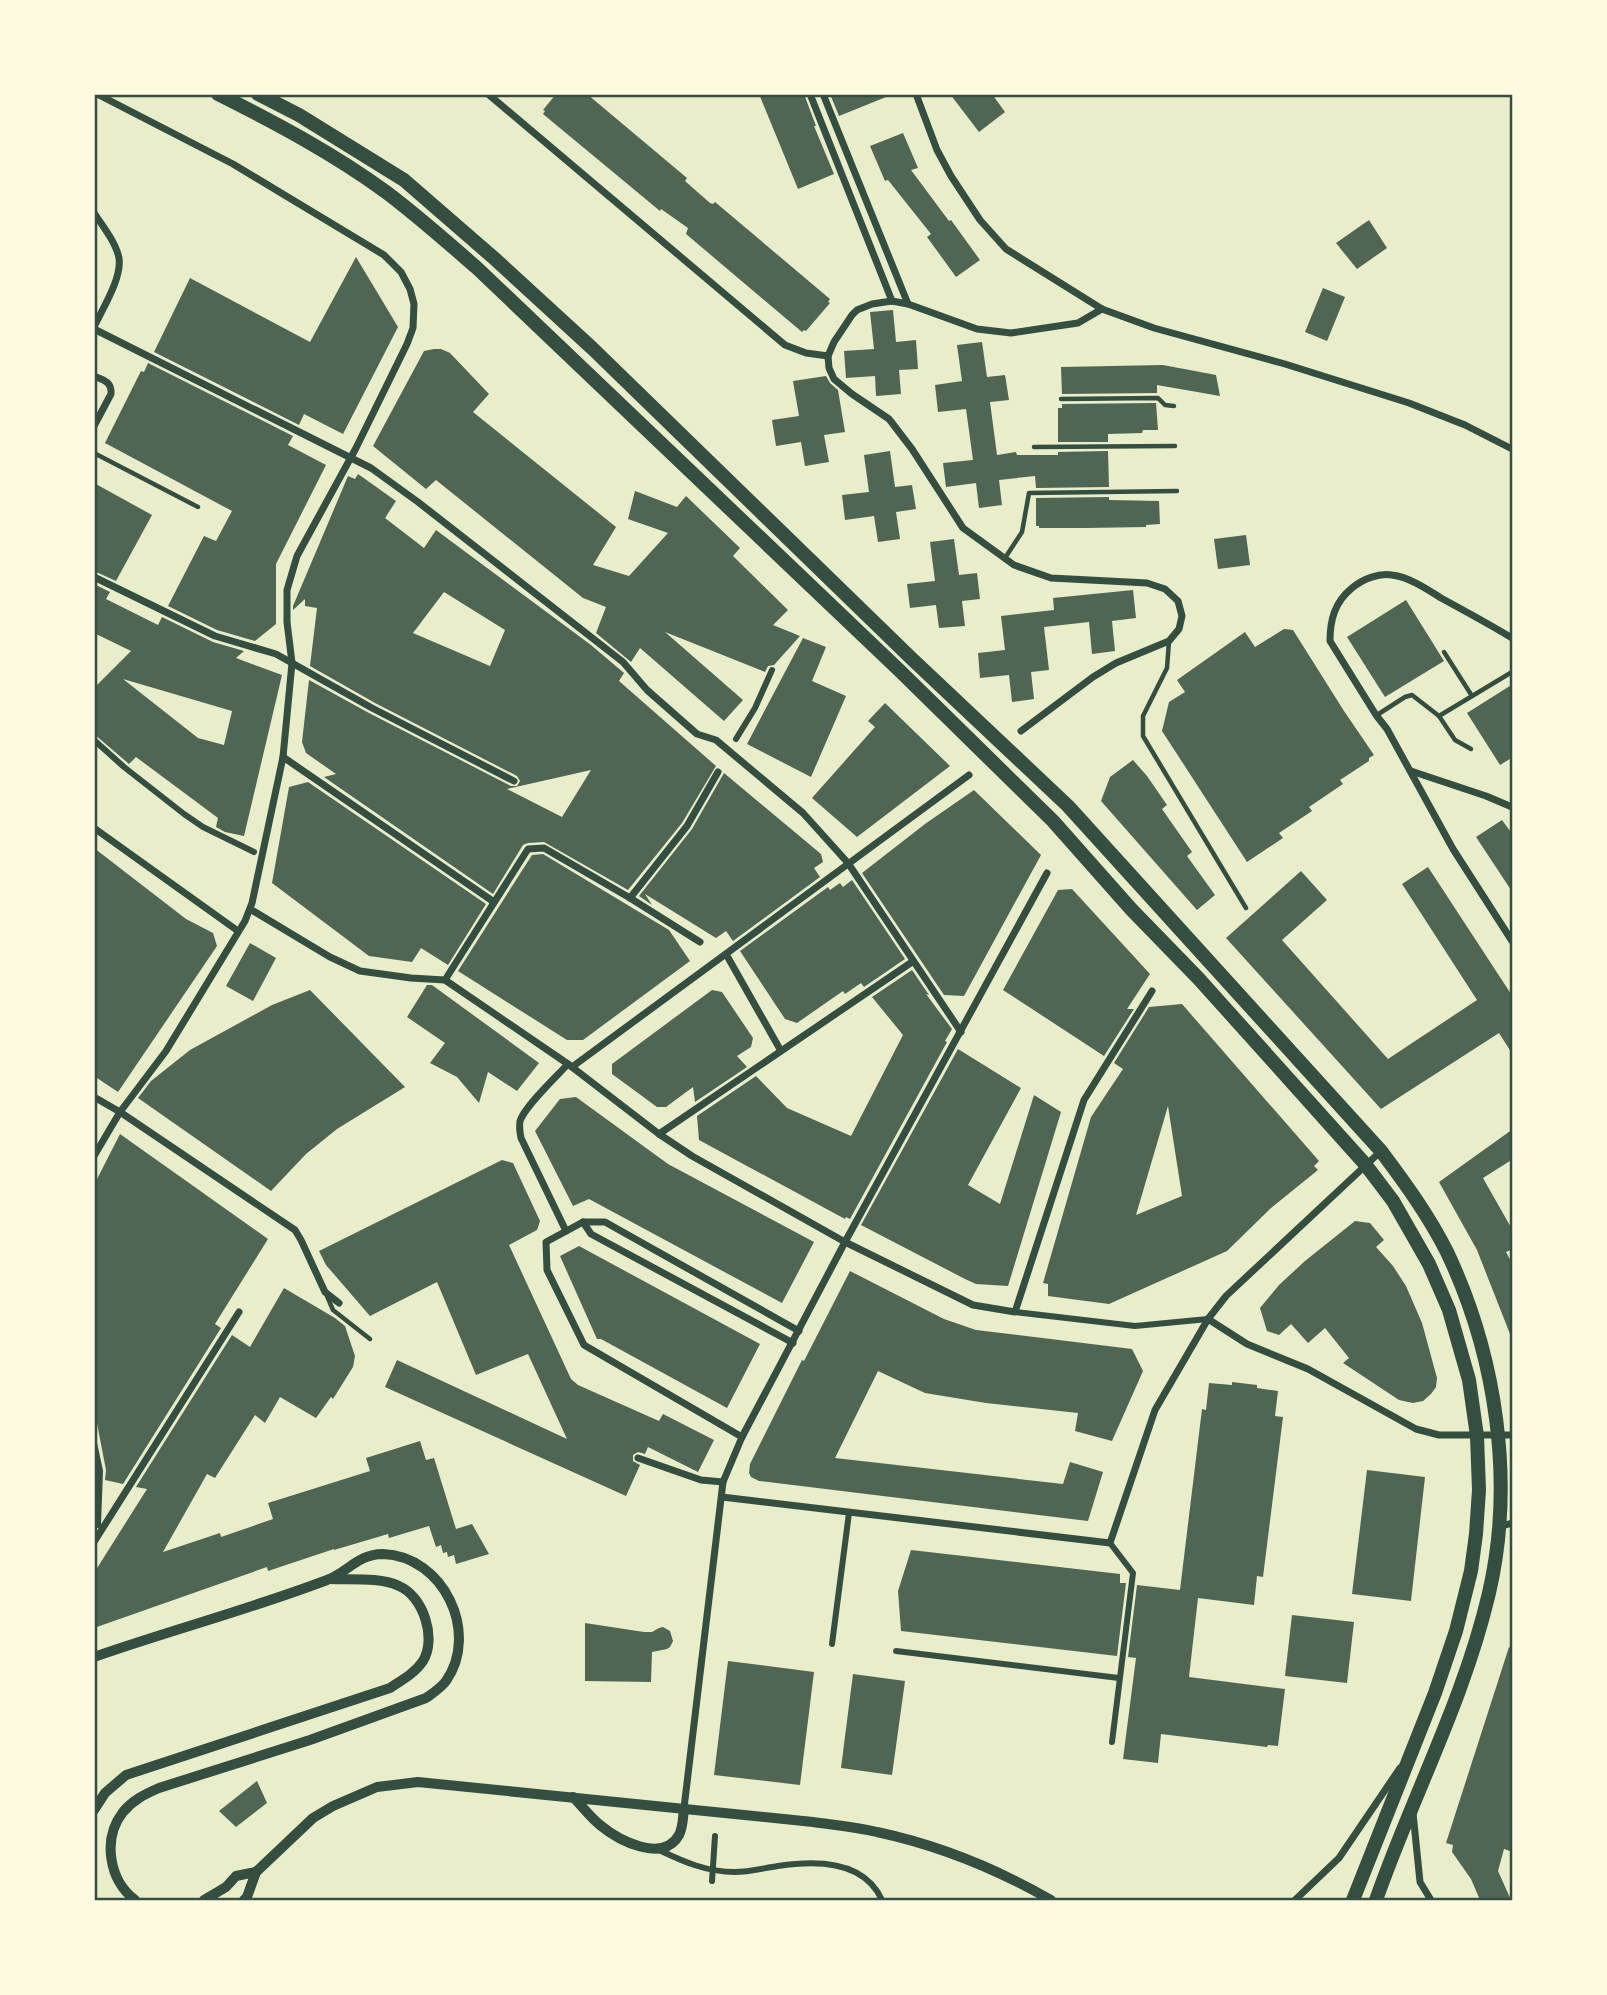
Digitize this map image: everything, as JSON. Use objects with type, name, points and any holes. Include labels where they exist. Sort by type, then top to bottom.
[{"type":"main road","points":[[218,94],[285,128],[385,191],[477,268],[1053,821],[1365,1164],[1393,1201],[1429,1264],[1449,1310],[1469,1380],[1477,1436],[1479,1490],[1471,1571],[1456,1631],[1435,1693],[1353,1900]]},
{"type":"main road","points":[[258,94],[299,115],[404,180],[592,348],[1068,806],[1381,1151],[1411,1190],[1446,1251],[1467,1299],[1505,1435],[1498,1528],[1489,1593],[1457,1697],[1376,1900]]},
{"type":"street","points":[[94,1156],[120,1112],[166,1051],[250,909],[261,869],[283,757],[292,663],[286,622],[287,590],[297,556],[407,344],[413,328],[414,304],[401,272],[384,255],[233,164],[97,94]]},
{"type":"street","points":[[488,94],[785,345],[806,353],[828,356]]},
{"type":"street","points":[[810,94],[892,301]]},
{"type":"street","points":[[823,94],[908,304]]},
{"type":"street","points":[[916,94],[946,167],[980,220],[1006,249],[1102,309],[1154,328],[1285,364],[1409,403],[1465,425],[1513,449]]},
{"type":"street","points":[[94,213],[119,258],[118,272],[94,328],[371,468],[623,662],[647,690],[697,734],[716,740],[803,813],[848,863],[961,1032]]},
{"type":"street","points":[[1021,731],[1116,663],[1169,641],[1179,629],[1182,616],[1178,601],[1165,589],[1147,583],[1051,578],[1014,565],[963,528],[912,449],[889,419],[834,379],[828,356],[834,342],[857,310],[872,304],[892,301],[908,304],[977,329],[1011,333],[1078,323],[1102,309]]},
{"type":"street","points":[[94,376],[109,383],[111,388],[111,394],[94,426]]},
{"type":"street","points":[[1513,638],[1404,577],[1383,575],[1362,581],[1342,597],[1334,611],[1330,630],[1330,641],[1387,729],[1452,849],[1513,941]]},
{"type":"street","points":[[94,576],[215,636],[275,654],[372,708],[514,781]]},
{"type":"street","points":[[736,739],[755,708],[772,670]]},
{"type":"street","points":[[94,740],[184,814],[203,827],[254,852]]},
{"type":"street","points":[[283,757],[494,902]]},
{"type":"street","points":[[1410,771],[1513,807]]},
{"type":"street","points":[[630,898],[687,826],[718,772]]},
{"type":"street","points":[[566,1231],[521,1138],[519,1131],[524,1111],[570,1065],[969,775]]},
{"type":"street","points":[[94,828],[238,931]]},
{"type":"street","points":[[445,980],[528,849],[544,848],[699,942]]},
{"type":"street","points":[[657,1849],[669,1846],[680,1832],[723,1482],[742,1437],[845,1242],[1047,873]]},
{"type":"street","points":[[250,909],[330,957],[360,971],[445,980],[570,1065],[692,1156],[845,1242],[973,1305],[1135,1326],[1208,1320],[1247,1344],[1308,1368],[1416,1429],[1439,1435],[1505,1435]]},
{"type":"street","points":[[726,954],[782,1051]]},
{"type":"street","points":[[659,1134],[912,961]]},
{"type":"street","points":[[1015,1312],[1084,1100],[1152,991]]},
{"type":"street","points":[[94,1097],[295,1230],[325,1292],[339,1303]]},
{"type":"street","points":[[1110,1543],[1155,1410],[1208,1320],[1226,1296],[1381,1151]]},
{"type":"street","points":[[742,1437],[584,1345],[547,1270],[546,1242],[583,1222],[605,1222],[799,1331]]},
{"type":"street","points":[[583,1222],[591,1234],[793,1343]]},
{"type":"street","points":[[94,1542],[239,1312]]},
{"type":"street","points":[[94,1443],[100,1471],[98,1525]]},
{"type":"street","points":[[638,1458],[701,1480],[723,1482]]},
{"type":"street","points":[[722,1497],[1110,1543],[1133,1573],[1112,1742]]},
{"type":"street","points":[[832,1644],[849,1513]]},
{"type":"street","points":[[1498,1528],[1513,1523]]},
{"type":"street","points":[[94,1657],[330,1579],[368,1555],[386,1554],[413,1562],[438,1581],[457,1614],[460,1634],[452,1672],[440,1688],[426,1698],[140,1796],[124,1811],[114,1826],[111,1846],[112,1866],[117,1880],[135,1900]]},
{"type":"street","points":[[94,1810],[105,1793],[126,1775],[390,1688],[411,1675],[423,1661],[428,1649],[429,1635],[426,1617],[416,1601],[403,1587],[389,1582],[330,1579]]},
{"type":"street","points":[[897,1651],[1119,1678]]},
{"type":"street","points":[[1295,1900],[1339,1858],[1414,1747]]},
{"type":"street","points":[[244,1900],[256,1872],[313,1818],[377,1787],[418,1782],[684,1808],[876,1831],[970,1860],[1051,1900]]},
{"type":"street","points":[[573,1797],[598,1824],[616,1837],[639,1846],[657,1849],[689,1865],[737,1872],[781,1865],[819,1863],[839,1866],[856,1872],[871,1883],[882,1900]]},
{"type":"street","points":[[1413,1808],[1420,1882],[1431,1900]]},
{"type":"street","points":[[712,1881],[715,1836]]},
{"type":"street","points":[[204,1900],[226,1887],[236,1876],[256,1872]]},
{"type":"lane","points":[[1061,399],[1158,398],[1165,405],[1174,406]]},
{"type":"lane","points":[[1034,447],[1175,446]]},
{"type":"lane","points":[[94,453],[198,507]]},
{"type":"lane","points":[[1005,558],[1022,532],[1029,494],[1177,491]]},
{"type":"lane","points":[[1169,641],[1167,668],[1143,716],[1143,736],[1246,908]]},
{"type":"lane","points":[[1444,652],[1472,696]]},
{"type":"lane","points":[[1438,716],[1513,672]]},
{"type":"lane","points":[[1376,715],[1412,695],[1438,716],[1455,740],[1471,749]]},
{"type":"lane","points":[[325,1292],[333,1311],[370,1339]]},
{"type":"building","points":[[556,94],[587,94],[687,178],[685,181],[710,203],[715,202],[830,299],[830,303],[806,331],[802,332],[686,234],[688,228],[661,209],[660,211],[543,114],[543,110]]},
{"type":"building","points":[[759,94],[804,94],[834,174],[798,189]]},
{"type":"building","points":[[830,94],[891,94],[891,95],[839,116]]},
{"type":"building","points":[[950,94],[992,94],[1005,112],[979,132]]},
{"type":"building","points":[[903,133],[918,168],[911,170],[980,260],[956,277],[927,237],[931,234],[888,180],[885,181],[870,146]]},
{"type":"building","points":[[1369,220],[1387,248],[1357,269],[1336,243]]},
{"type":"building","points":[[356,257],[398,327],[343,434],[304,414],[299,425],[154,352],[190,278],[310,342]]},
{"type":"building","points":[[1323,288],[1345,297],[1327,341],[1305,332]]},
{"type":"building","points":[[893,310],[896,342],[916,340],[918,369],[899,370],[901,394],[876,396],[875,376],[846,378],[844,351],[874,349],[870,312]]},
{"type":"building","points":[[982,342],[987,377],[1005,375],[1009,400],[990,402],[997,455],[1016,452],[1017,455],[1058,455],[1058,452],[1108,451],[1109,487],[1036,488],[1035,476],[999,480],[1002,505],[979,508],[976,483],[946,487],[943,463],[973,460],[966,409],[938,412],[935,385],[962,381],[957,345]]},
{"type":"building","points":[[434,349],[450,353],[489,394],[473,412],[616,527],[593,565],[629,576],[668,533],[628,519],[635,491],[677,507],[686,496],[740,548],[733,556],[788,610],[773,625],[800,636],[765,672],[665,632],[743,700],[724,721],[640,648],[631,662],[596,633],[606,607],[583,598],[436,480],[426,489],[373,446],[424,351]]},
{"type":"building","points":[[148,363],[293,436],[288,445],[326,465],[276,564],[276,624],[255,641],[217,630],[168,606],[204,536],[216,541],[232,511],[105,443],[141,371],[144,372]]},
{"type":"building","points":[[1163,365],[1216,375],[1220,396],[1157,385],[1157,393],[1062,394],[1061,367]]},
{"type":"building","points":[[826,376],[838,390],[845,432],[824,435],[829,462],[805,466],[801,442],[776,446],[772,420],[799,416],[793,381]]},
{"type":"building","points":[[1156,403],[1158,430],[1108,434],[1108,442],[1058,442],[1058,408],[1062,408],[1062,404]]},
{"type":"building","points":[[890,451],[895,487],[912,485],[916,509],[896,512],[900,539],[878,542],[874,516],[845,520],[842,495],[869,492],[864,455]]},
{"type":"building","points":[[358,474],[396,501],[385,518],[424,548],[436,530],[591,645],[624,673],[619,681],[716,766],[682,823],[628,890],[544,842],[523,845],[493,894],[324,777],[336,774],[306,753],[302,742],[309,680],[511,786],[517,786],[520,781],[517,776],[375,703],[310,666],[317,608],[305,606],[305,599],[293,610],[293,606],[348,476],[355,479]],"holes":[[[444,592],[505,630],[490,666],[413,633]],[[591,770],[562,817],[507,789]]]},
{"type":"building","points":[[94,483],[152,515],[116,581],[94,571]]},
{"type":"building","points":[[1109,497],[1109,500],[1159,501],[1160,524],[1146,527],[1086,528],[1036,526],[1036,498]]},
{"type":"building","points":[[1246,535],[1250,565],[1218,569],[1214,539]]},
{"type":"building","points":[[954,539],[959,575],[977,573],[980,599],[962,601],[965,626],[939,628],[936,605],[910,608],[907,584],[935,581],[930,542]]},
{"type":"building","points":[[94,584],[110,592],[106,599],[158,625],[162,617],[213,642],[244,651],[236,658],[282,675],[244,836],[216,827],[218,818],[136,757],[129,764],[94,734],[94,688],[131,651],[94,633]],"holes":[[[123,679],[232,711],[224,745],[198,738]]]},
{"type":"building","points":[[1133,590],[1136,618],[1112,621],[1115,651],[1092,654],[1089,622],[1044,627],[1049,670],[1031,672],[1034,699],[1012,702],[1009,675],[980,678],[978,653],[1005,650],[1001,616],[1054,610],[1053,598]]},
{"type":"building","points":[[1406,600],[1444,661],[1385,697],[1347,637]]},
{"type":"building","points":[[1284,629],[1293,630],[1374,755],[1340,780],[1343,784],[1309,807],[1312,811],[1279,833],[1283,838],[1247,862],[1162,731],[1169,702],[1185,692],[1177,680],[1245,632],[1255,647]]},
{"type":"building","points":[[803,638],[826,647],[812,681],[846,696],[811,777],[747,744]]},
{"type":"building","points":[[1513,684],[1513,757],[1500,765],[1467,713]]},
{"type":"building","points":[[885,703],[950,766],[857,837],[812,798],[875,727],[868,721]]},
{"type":"building","points":[[1133,760],[1167,805],[1162,809],[1192,852],[1187,856],[1215,895],[1197,910],[1101,801],[1110,777]]},
{"type":"building","points":[[724,773],[821,854],[823,862],[814,868],[820,877],[733,941],[726,931],[716,938],[645,894],[652,905],[639,896],[692,829]]},
{"type":"building","points":[[308,782],[486,904],[448,965],[421,948],[412,962],[369,956],[272,883],[289,787]]},
{"type":"building","points":[[974,790],[1041,855],[964,996],[944,995],[862,873]]},
{"type":"building","points":[[1502,820],[1513,835],[1513,893],[1476,837]]},
{"type":"building","points":[[94,848],[186,919],[213,933],[217,946],[118,1092],[94,1076]]},
{"type":"building","points":[[543,854],[669,930],[690,961],[583,1040],[567,1040],[458,971],[532,855]]},
{"type":"building","points":[[1428,867],[1513,997],[1513,1055],[1499,1033],[1381,1109],[1226,938],[1301,871],[1327,900],[1282,940],[1388,1059],[1477,1000],[1402,884]]},
{"type":"building","points":[[852,880],[905,959],[864,987],[861,983],[845,994],[843,991],[797,1023],[785,1019],[740,951],[828,887],[830,890],[840,883],[843,887]]},
{"type":"building","points":[[1072,889],[1150,974],[1127,1009],[1134,1009],[1104,1056],[1003,990],[1058,890]]},
{"type":"building","points":[[250,943],[276,958],[253,1001],[226,986]]},
{"type":"building","points":[[912,970],[952,1029],[850,1219],[845,1219],[699,1140],[697,1116],[756,1076],[787,1108],[851,1136],[903,1035],[872,997]]},
{"type":"building","points":[[427,985],[432,985],[539,1063],[517,1091],[488,1072],[479,1103],[457,1077],[430,1063],[445,1043],[407,1017]]},
{"type":"building","points":[[310,990],[405,1087],[337,1129],[306,1154],[271,1191],[138,1098],[151,1081],[190,1050],[272,1005]]},
{"type":"building","points":[[712,990],[722,992],[753,1038],[751,1047],[737,1056],[747,1067],[695,1102],[693,1087],[666,1107],[657,1107],[612,1074],[612,1064]]},
{"type":"building","points":[[1182,1004],[1319,1161],[1314,1166],[1318,1170],[1271,1208],[1227,1251],[1109,1304],[1048,1296],[1048,1284],[1043,1283],[1091,1117],[1123,1069],[1114,1063],[1149,1007]],"holes":[[[1168,1106],[1182,1196],[1136,1215]]]},
{"type":"building","points":[[958,1049],[1021,1088],[968,1185],[1000,1204],[1034,1095],[1061,1112],[1008,1286],[976,1284],[861,1225]]},
{"type":"building","points":[[576,1097],[668,1164],[814,1242],[782,1303],[589,1199],[573,1206],[535,1131],[560,1099]]},
{"type":"building","points":[[1513,1129],[1513,1159],[1483,1178],[1513,1231],[1513,1249],[1506,1252],[1513,1265],[1513,1333],[1510,1334],[1477,1250],[1439,1182]]},
{"type":"building","points":[[120,1134],[268,1239],[215,1324],[221,1328],[123,1484],[105,1480],[106,1470],[94,1408],[94,1185]]},
{"type":"building","points":[[502,1160],[513,1163],[540,1221],[537,1230],[509,1245],[571,1379],[578,1385],[659,1421],[663,1414],[714,1440],[698,1472],[648,1447],[645,1454],[638,1452],[633,1455],[633,1461],[640,1465],[626,1496],[385,1387],[397,1360],[567,1439],[528,1354],[476,1375],[437,1282],[370,1316],[326,1265],[319,1251]]},
{"type":"building","points":[[1355,1221],[1370,1223],[1384,1240],[1376,1247],[1406,1286],[1422,1323],[1437,1378],[1436,1387],[1423,1401],[1413,1403],[1399,1400],[1343,1363],[1349,1358],[1325,1328],[1308,1343],[1291,1324],[1279,1335],[1267,1331],[1260,1308],[1279,1285],[1305,1261]]},
{"type":"building","points":[[579,1246],[760,1344],[727,1408],[597,1339],[560,1256]]},
{"type":"building","points":[[850,1271],[944,1319],[976,1330],[1132,1349],[1143,1371],[1112,1441],[1075,1431],[1078,1413],[925,1393],[878,1371],[835,1458],[1063,1484],[1070,1462],[1103,1472],[1088,1521],[759,1481],[751,1477],[750,1464]]},
{"type":"building","points":[[284,1288],[345,1326],[355,1356],[353,1367],[333,1399],[331,1397],[316,1418],[280,1397],[265,1423],[255,1415],[215,1478],[207,1474],[163,1552],[220,1533],[221,1537],[273,1519],[268,1503],[370,1471],[366,1458],[420,1441],[426,1460],[434,1458],[456,1529],[472,1524],[489,1554],[456,1564],[454,1555],[448,1557],[447,1552],[443,1553],[441,1545],[436,1547],[429,1526],[389,1538],[388,1534],[334,1549],[268,1571],[267,1567],[94,1628],[94,1573],[147,1489],[136,1487],[232,1335],[250,1347]]},
{"type":"building","points":[[1232,1382],[1278,1391],[1275,1416],[1283,1417],[1263,1577],[1257,1576],[1254,1605],[1198,1598],[1189,1677],[1285,1689],[1278,1746],[1267,1747],[1161,1734],[1158,1763],[1123,1759],[1136,1658],[1128,1657],[1137,1585],[1180,1590],[1202,1409],[1206,1410],[1209,1383],[1232,1385]]},
{"type":"building","points":[[1367,1470],[1425,1477],[1411,1601],[1352,1594]]},
{"type":"building","points":[[911,1550],[1120,1574],[1120,1583],[1126,1583],[1117,1656],[901,1631],[898,1591]]},
{"type":"building","points":[[1292,1615],[1354,1622],[1347,1683],[1285,1676]]},
{"type":"building","points":[[585,1623],[644,1632],[663,1627],[670,1631],[673,1641],[667,1649],[652,1652],[651,1682],[585,1681]]},
{"type":"building","points":[[1509,1647],[1513,1648],[1513,1852],[1504,1849],[1498,1871],[1511,1900],[1480,1900],[1471,1879],[1452,1852],[1453,1845],[1446,1843]]},
{"type":"building","points":[[728,1661],[814,1672],[800,1785],[714,1775]]},
{"type":"building","points":[[853,1674],[905,1681],[892,1775],[841,1768]]},
{"type":"building","points":[[257,1781],[267,1803],[236,1827],[219,1811]]}]
